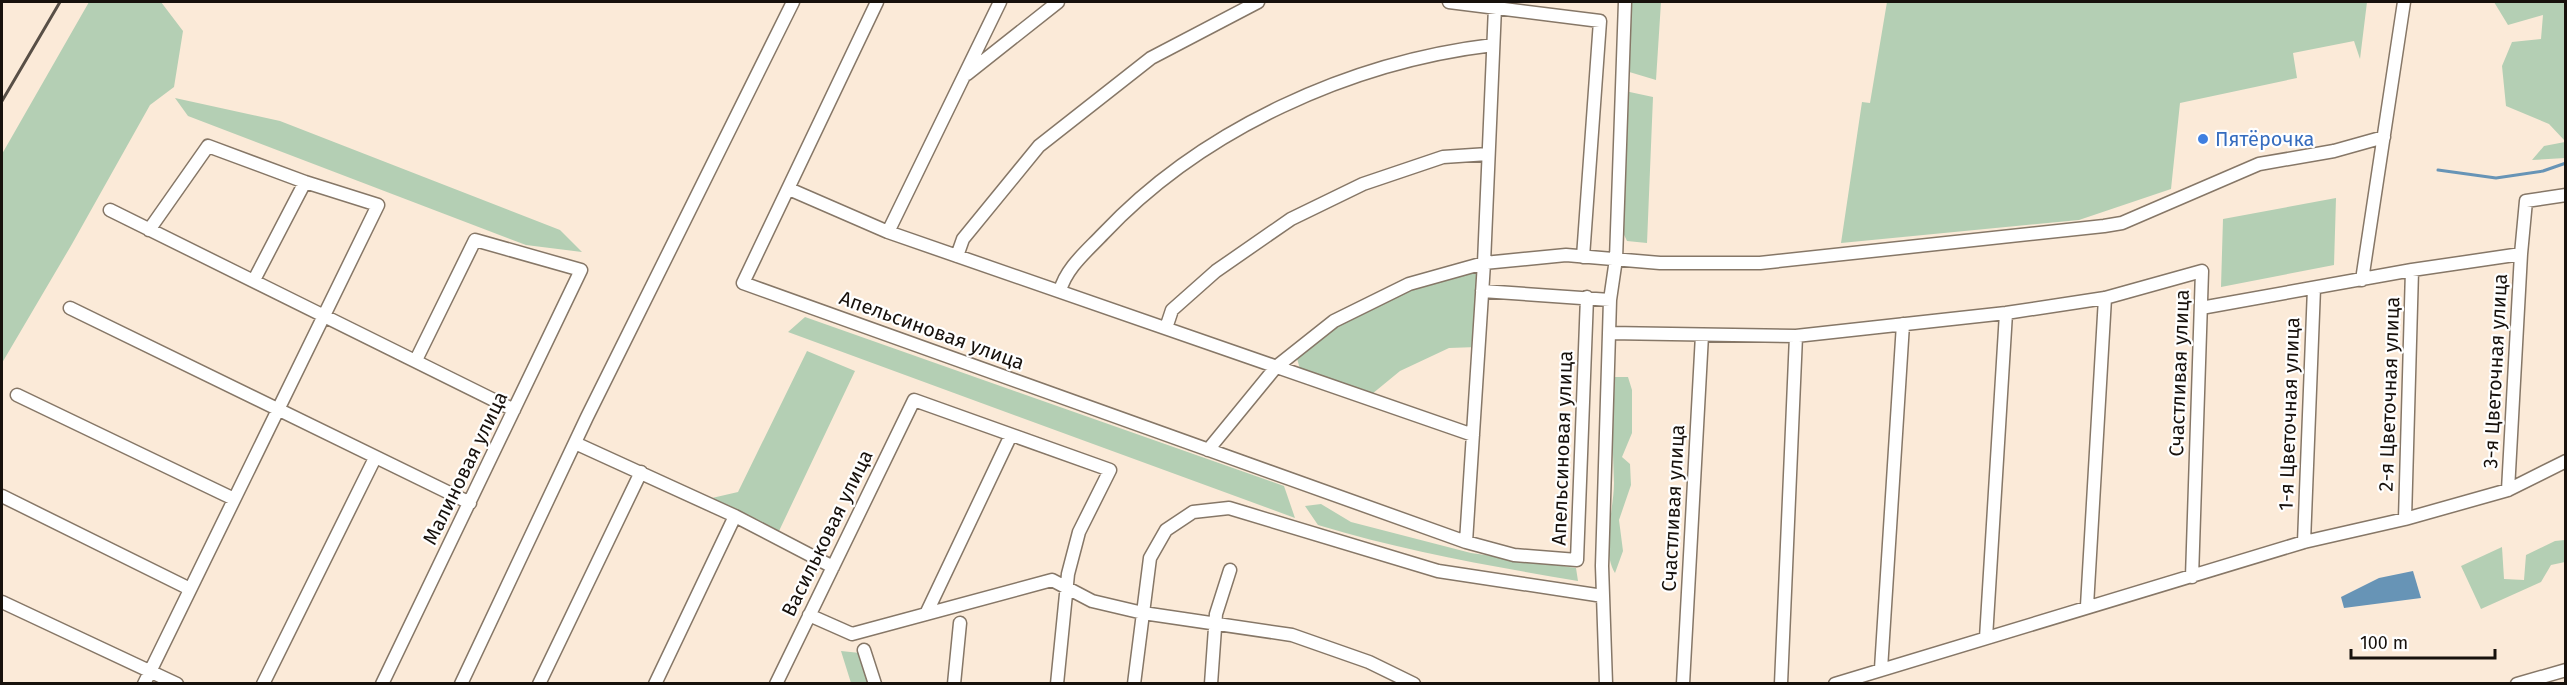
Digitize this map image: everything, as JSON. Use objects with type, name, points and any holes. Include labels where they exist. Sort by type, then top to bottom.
[{"type":"street","points":[[461,684],[575,443],[793,2]]},
{"type":"street","name":"Апельсиновая улица","points":[[877,2],[743,283],[1466,542],[1514,555],[1577,560],[1587,297]]},
{"type":"street","points":[[888,232],[1000,2]]},
{"type":"street","points":[[965,75],[1058,2]]},
{"type":"street","points":[[957,256],[963,239],[1039,146],[1151,58],[1258,2]]},
{"type":"street","points":[[1449,2],[1600,21],[1583,257]]},
{"type":"street","points":[[1606,684],[1602,566],[1610,300],[1616,259],[1625,2]]},
{"type":"street","points":[[2362,280],[2404,2]]},
{"type":"street","points":[[1466,542],[1484,263],[1495,7]]},
{"type":"street","points":[[1060,291],[1063,280],[1078,261],[1124,212],[1204,148],[1293,100],[1363,74],[1458,49],[1493,45]]},
{"type":"street","points":[[1208,450],[1276,366],[1334,321],[1409,284],[1484,263],[1566,255],[1705,265],[1760,263],[2104,226],[2122,223],[2259,164],[2334,152],[2384,137]]},
{"type":"street","points":[[144,684],[378,205],[305,182],[208,146],[149,230]]},
{"type":"street","points":[[1166,328],[1172,310],[1216,271],[1291,219],[1363,184],[1433,160],[1443,157],[1488,154]]},
{"type":"street","points":[[254,280],[305,182]]},
{"type":"street","points":[[789,189],[888,232],[1473,435]]},
{"type":"street","name":"3-я Цветочная улица","points":[[2508,490],[2526,201],[2565,195]]},
{"type":"street","points":[[110,210],[514,410]]},
{"type":"street","name":"Малиновая улица","points":[[382,684],[581,270],[475,240],[416,360]]},
{"type":"street","points":[[2201,308],[2412,270],[2521,254]]},
{"type":"street","name":"2-я Цветочная улица","points":[[2405,519],[2412,270]]},
{"type":"street","name":"Счастливая улица","points":[[1609,333],[1796,336],[2006,313],[2105,298],[2202,271],[2192,577]]},
{"type":"street","name":"1-я Цветочная улица","points":[[2304,542],[2314,288]]},
{"type":"street","points":[[1482,291],[1610,300]]},
{"type":"street","points":[[2087,606],[2105,298]]},
{"type":"street","points":[[70,308],[278,412],[470,503]]},
{"type":"street","points":[[1986,638],[2006,313]]},
{"type":"street","points":[[1881,669],[1903,324]]},
{"type":"street","name":"Счастливая улица","points":[[1683,684],[1702,335]]},
{"type":"street","points":[[1781,684],[1796,336]]},
{"type":"street","points":[[17,395],[234,499]]},
{"type":"street","name":"Васильковая улица","points":[[776,684],[914,400],[1011,435]]},
{"type":"street","points":[[926,614],[1011,435],[1110,470],[1079,532],[1068,574],[1057,684]]},
{"type":"street","points":[[575,443],[735,516],[833,567]]},
{"type":"street","points":[[263,684],[375,458]]},
{"type":"street","points":[[1835,684],[2304,542],[2405,519],[2508,490],[2565,461]]},
{"type":"street","points":[[539,684],[640,472]]},
{"type":"street","points":[[2,496],[190,589]]},
{"type":"street","points":[[1134,684],[1149,558],[1166,530],[1193,512],[1229,508],[1438,571],[1603,596]]},
{"type":"street","points":[[655,684],[735,516]]},
{"type":"street","points":[[1211,684],[1216,614],[1230,570]]},
{"type":"street","points":[[809,615],[852,634],[1052,580],[1092,601],[1143,613],[1292,634],[1369,662],[1414,684]]},
{"type":"street","points":[[2,602],[177,684]]},
{"type":"street","points":[[954,684],[960,623]]},
{"type":"street","points":[[864,650],[875,684]]},
{"type":"street","points":[[2517,684],[2565,670]]},
{"type":"green space","points":[[89,2],[161,2],[183,31],[174,87],[150,105],[2,363],[2,154]]},
{"type":"green space","points":[[1626,2],[1661,2],[1656,80],[1626,71]]},
{"type":"green space","points":[[1887,2],[2367,2],[2360,59],[2354,41],[2293,53],[2297,78],[2180,103],[2171,189],[2079,220],[1841,243],[1862,102],[1870,103]]},
{"type":"green space","points":[[2494,2],[2565,2],[2565,141],[2549,124],[2506,106],[2502,66],[2512,42],[2541,39],[2543,15],[2508,25]]},
{"type":"green space","points":[[1625,91],[1653,97],[1647,243],[1627,241],[1616,218]]},
{"type":"green space","points":[[175,98],[280,121],[560,230],[582,252],[526,245],[188,116]]},
{"type":"green space","points":[[2565,142],[2565,158],[2532,160],[2544,146]]},
{"type":"green space","points":[[2336,198],[2334,265],[2221,287],[2223,219]]},
{"type":"green space","points":[[1469,270],[1479,274],[1477,347],[1449,348],[1400,371],[1372,394],[1300,369],[1296,355],[1327,329],[1387,297]]},
{"type":"green space","points":[[805,317],[1284,486],[1295,518],[788,332]]},
{"type":"green space","points":[[807,351],[855,371],[779,531],[712,498],[738,492]]},
{"type":"green space","points":[[1609,377],[1628,377],[1632,390],[1632,433],[1622,457],[1630,464],[1631,485],[1619,520],[1623,551],[1615,573],[1609,553],[1614,483]]},
{"type":"green space","points":[[1321,504],[1351,522],[1471,553],[1576,568],[1578,581],[1415,550],[1318,525],[1305,506]]},
{"type":"green space","points":[[2565,540],[2565,562],[2551,565],[2541,582],[2481,609],[2461,566],[2502,547],[2504,579],[2524,580],[2526,555],[2555,541]]},
{"type":"green space","points":[[841,651],[860,653],[868,683],[851,683]]},
{"type":"water","points":[[2413,571],[2421,598],[2344,608],[2341,597],[2379,578]]},
{"type":"waterway","points":[[2438,170],[2496,178],[2543,171],[2566,163]]},
{"type":"railway","points":[[2,101],[60,2]]},
{"type":"place","name":"Пятёрочка","points":[[2203,139]]}]
